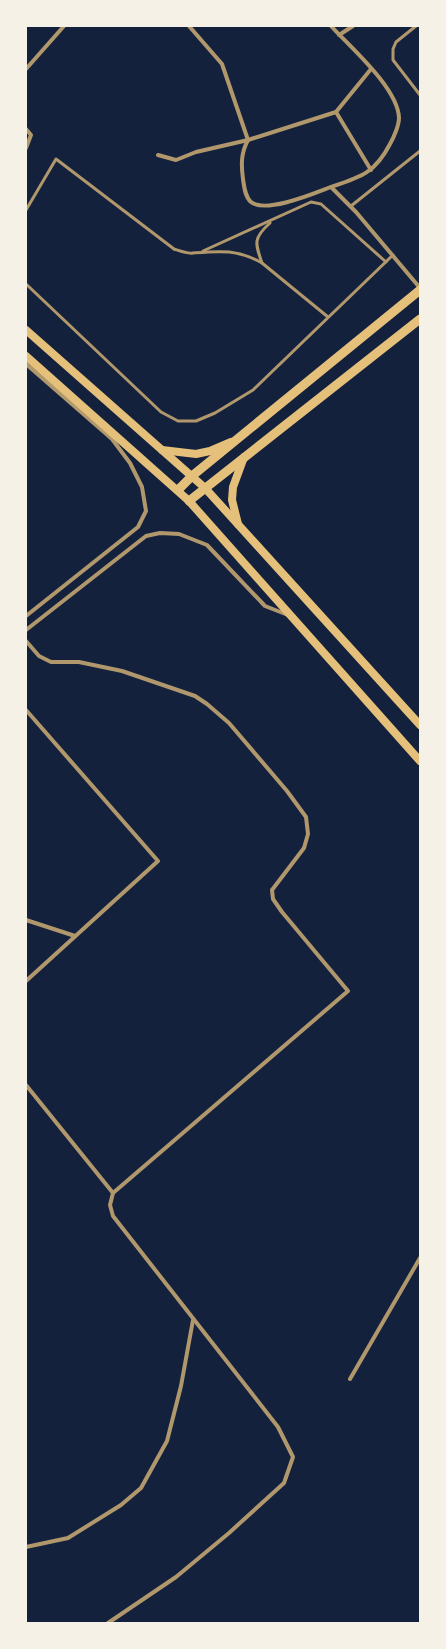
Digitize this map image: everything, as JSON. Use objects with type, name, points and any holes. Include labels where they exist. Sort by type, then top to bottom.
[{"type":"main road","points":[[178,490],[192,476],[420,289]]},
{"type":"main road","points":[[189,501],[420,319]]},
{"type":"main road","points":[[26,330],[204,488],[420,725]]},
{"type":"main road","points":[[26,356],[189,501],[420,761]]},
{"type":"main road","points":[[162,450],[196,454],[210,451],[236,440]]},
{"type":"main road","points":[[238,526],[232,500],[233,487],[244,457]]},
{"type":"street","points":[[26,69],[64,26]]},
{"type":"street","points":[[189,26],[222,64],[248,140],[243,149],[241,163],[244,187],[247,198],[252,203],[258,205],[271,205],[300,199],[331,186],[361,177],[371,170],[384,155],[392,140],[399,119],[396,105],[391,94],[351,46],[331,26]]},
{"type":"street","points":[[339,35],[353,26]]},
{"type":"street","points":[[158,155],[176,160],[196,152],[248,140],[336,112],[371,69]]},
{"type":"street","points":[[336,112],[371,170]]},
{"type":"street","points":[[26,129],[31,135],[26,148]]},
{"type":"street","points":[[331,186],[351,206],[420,289]]},
{"type":"street","points":[[26,364],[112,439],[130,463],[142,487],[146,511],[138,526],[26,616]]},
{"type":"street","points":[[26,630],[146,536],[160,533],[178,534],[207,545],[266,606],[292,617]]},
{"type":"street","points":[[26,641],[39,656],[51,662],[79,662],[122,671],[195,696],[207,704],[228,723],[287,791],[306,818],[308,834],[304,848],[272,890],[274,899],[282,912],[348,991],[113,1193],[110,1205],[113,1216],[193,1320],[278,1426],[292,1457],[284,1483],[240,1523],[176,1577],[108,1623]]},
{"type":"street","points":[[26,710],[158,861],[26,981]]},
{"type":"street","points":[[26,920],[75,936]]},
{"type":"street","points":[[26,1085],[113,1193]]},
{"type":"street","points":[[350,1379],[420,1258]]},
{"type":"street","points":[[26,1547],[68,1538],[121,1505],[141,1488],[167,1441],[181,1386],[193,1320]]},
{"type":"lane","points":[[416,26],[396,42],[393,49],[394,60],[420,95]]},
{"type":"lane","points":[[351,206],[420,151]]},
{"type":"lane","points":[[26,210],[56,159],[174,249],[192,253],[201,251],[274,220],[311,202],[321,204],[386,262]]},
{"type":"lane","points":[[262,263],[256,245],[260,232],[274,220]]},
{"type":"lane","points":[[201,251],[234,252],[250,256],[262,263],[328,317]]},
{"type":"lane","points":[[26,284],[161,412],[178,421],[196,421],[215,413],[253,390],[393,255]]}]
